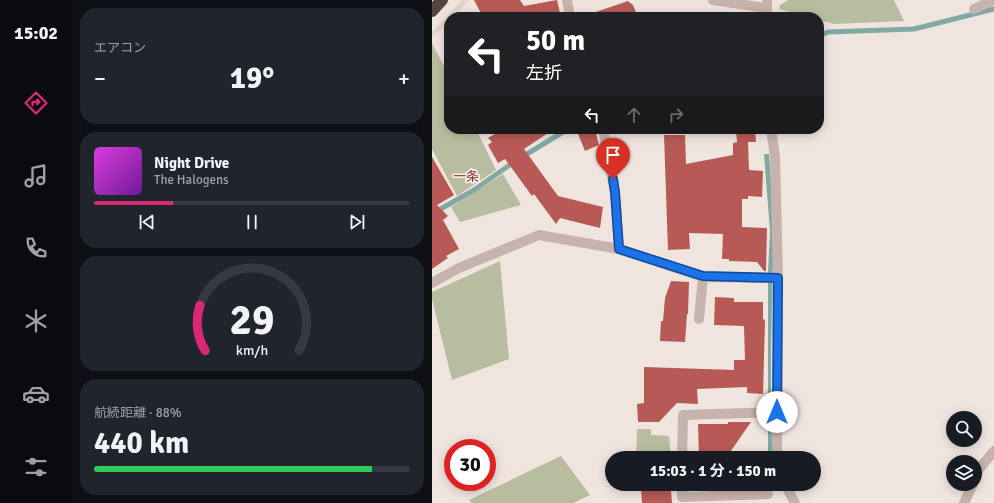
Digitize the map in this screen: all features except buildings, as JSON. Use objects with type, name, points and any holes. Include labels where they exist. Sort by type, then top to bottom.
[{"type":"highway","points":[[432,11],[442,0]]},
{"type":"street","points":[[567,0],[569,12]]},
{"type":"street","points":[[713,0],[767,8]]},
{"type":"street","points":[[979,5],[994,0]]},
{"type":"street","points":[[604,134],[615,192],[619,249]]},
{"type":"street","points":[[772,134],[775,157],[778,278],[777,451]]},
{"type":"street","points":[[432,283],[459,268],[539,235],[619,249],[703,276],[778,278]]},
{"type":"street","points":[[699,319],[703,276]]},
{"type":"street","points":[[682,451],[683,415],[777,412]]},
{"type":"street","points":[[982,465],[994,451]]},
{"type":"street","points":[[682,491],[682,497],[768,494]]},
{"type":"street","points":[[789,491],[795,503]]},
{"type":"street","points":[[964,503],[969,491]]},
{"type":"green space","points":[[788,0],[894,0],[904,21],[834,24],[824,21],[824,12],[790,12],[779,9],[780,5]]},
{"type":"green space","points":[[432,43],[444,66],[444,134],[478,134],[496,170],[457,196],[432,149]]},
{"type":"green space","points":[[503,174],[521,205],[460,222],[451,207]]},
{"type":"green space","points":[[500,261],[509,359],[452,380],[432,299],[432,292]]},
{"type":"green space","points":[[637,429],[651,429],[651,435],[669,436],[670,451],[636,451]]},
{"type":"green space","points":[[561,456],[590,495],[573,503],[472,503],[469,500],[488,491],[496,491],[496,487]]},
{"type":"shaded area","points":[[462,0],[469,0],[458,12],[451,12]]},
{"type":"shaded area","points":[[444,19],[444,26],[432,37],[432,32]]},
{"type":"water","points":[[764,154],[769,154],[774,218],[771,350],[773,451],[768,451],[768,272],[770,231]]},
{"type":"waterway","points":[[824,34],[828,32],[914,29],[994,9]]},
{"type":"waterway","points":[[522,157],[560,134]]},
{"type":"waterway","points":[[432,214],[474,190],[514,162]]},
{"type":"district","name":"一条","points":[[466,177]]},
{"type":"route","points":[[613,179],[619,249],[703,276],[778,278],[777,412]]}]
